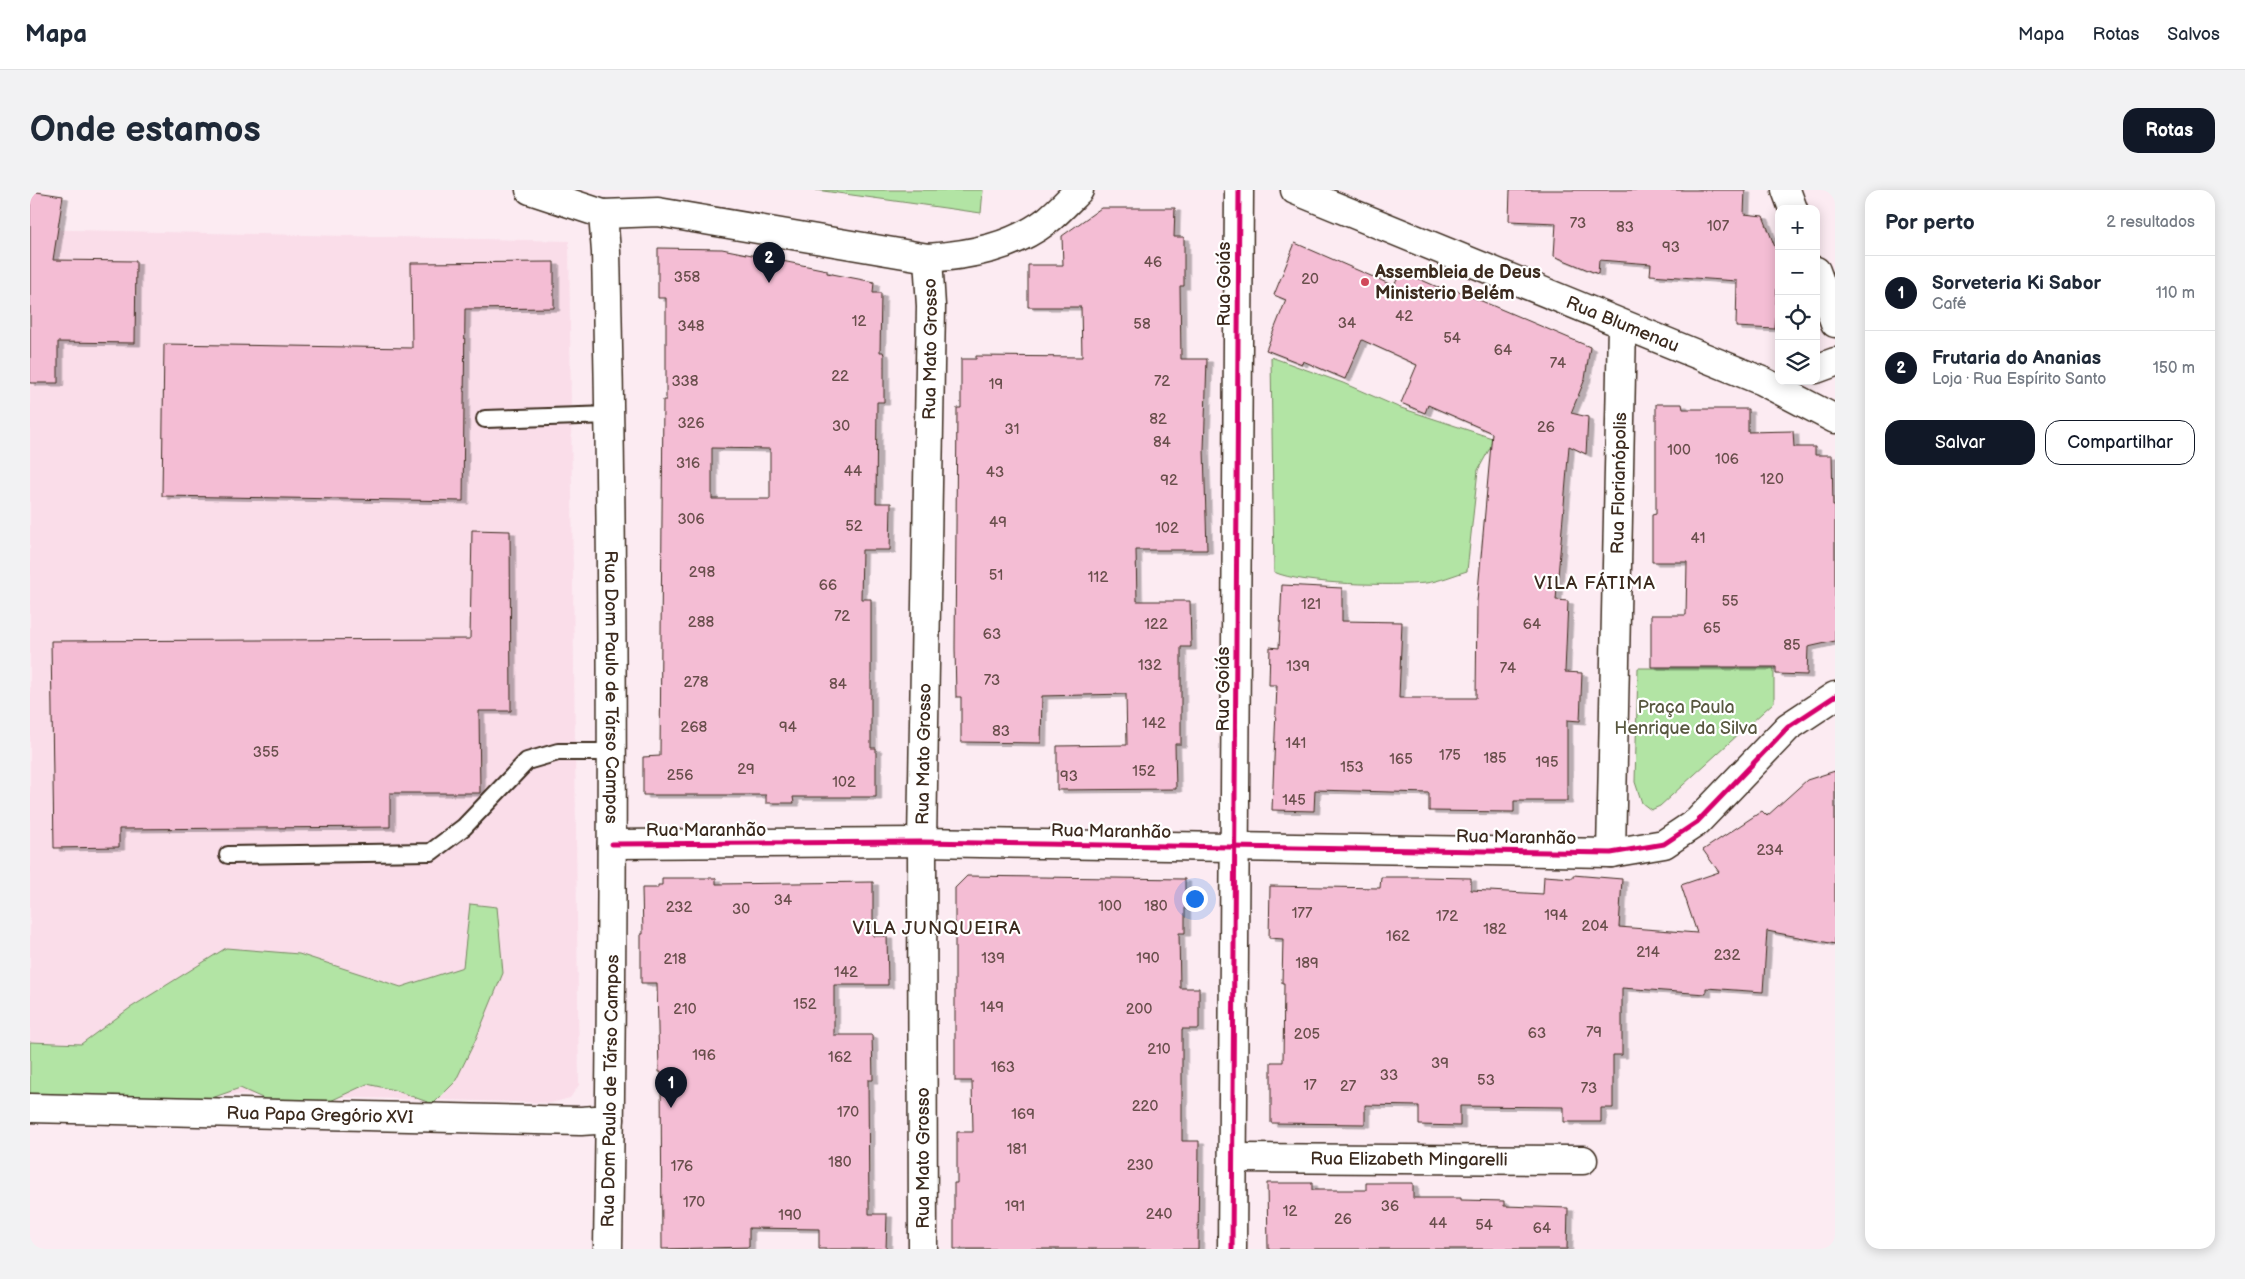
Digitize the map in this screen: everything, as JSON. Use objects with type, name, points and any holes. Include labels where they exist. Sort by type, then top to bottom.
[{"type":"street","points":[[530,190],[603,214],[658,212],[928,258],[970,254],[993,248],[1020,237],[1048,220],[1079,190]]},
{"type":"street","name":"Rua Goiás","points":[[1232,1249],[1240,190]]},
{"type":"street","name":"Rua Blumenau","points":[[1295,190],[1622,325],[1770,379],[1835,420]]},
{"type":"street","points":[[1786,190],[1792,205]]},
{"type":"street","name":"Rua Dom Paulo de Társo Campos","points":[[603,214],[611,415],[612,844],[608,1249]]},
{"type":"street","name":"Rua Mato Grosso","points":[[923,1249],[922,842],[931,306],[928,258]]},
{"type":"street","points":[[1820,282],[1835,323]]},
{"type":"street","name":"Rua Florianópolis","points":[[1610,853],[1622,325]]},
{"type":"street","points":[[1820,368],[1835,362]]},
{"type":"street","name":"Rua Maranhão","points":[[612,844],[922,842],[1610,853],[1664,844],[1697,822],[1788,727],[1835,696]]},
{"type":"street","name":"Rua Papa Gregório XVI","points":[[30,1108],[581,1122],[610,1119]]},
{"type":"street","name":"Rua Elizabeth Mingarelli","points":[[1234,1158],[1583,1160]]},
{"type":"lane","points":[[485,419],[611,415]]},
{"type":"lane","points":[[228,855],[431,852],[464,827],[527,761],[558,752],[611,752]]},
{"type":"shaded area","points":[[30,229],[569,241],[579,1085],[570,1098],[551,1103],[30,1089]]},
{"type":"green space","points":[[816,190],[983,190],[981,213]]},
{"type":"green space","points":[[1271,357],[1343,383],[1398,407],[1495,439],[1478,470],[1467,571],[1431,582],[1411,584],[1326,582],[1305,580],[1274,572]]},
{"type":"green space","name":"Praça Paula Henrique da Silva","points":[[1638,668],[1774,668],[1774,702],[1660,806],[1651,810],[1642,803],[1635,782]]},
{"type":"green space","points":[[470,904],[497,907],[503,973],[475,1041],[455,1082],[433,1104],[394,1090],[367,1084],[326,1103],[269,1101],[240,1088],[209,1099],[30,1094],[30,1042],[81,1044],[130,1008],[226,948],[299,954],[401,987],[463,967]]},
{"type":"building","points":[[1510,190],[1745,190],[1744,214],[1763,216],[1775,247],[1775,329],[1736,327],[1737,281],[1650,275],[1651,264],[1599,260],[1598,274],[1554,256],[1556,223],[1509,221]]},
{"type":"building","points":[[30,191],[63,196],[53,260],[136,261],[135,343],[58,342],[58,383],[30,383]]},
{"type":"building","points":[[1101,208],[1175,208],[1174,237],[1184,237],[1184,286],[1180,286],[1181,359],[1207,359],[1204,450],[1207,550],[1136,550],[1137,601],[1190,601],[1191,647],[1181,647],[1181,744],[1175,744],[1176,789],[1057,790],[1057,746],[1127,745],[1126,694],[1042,696],[1041,743],[961,742],[961,697],[956,697],[955,648],[957,408],[961,408],[961,359],[976,359],[976,356],[1082,357],[1081,307],[1028,307],[1028,265],[1063,265],[1062,236]]},
{"type":"building","points":[[1295,243],[1394,286],[1401,271],[1449,292],[1451,288],[1590,347],[1585,379],[1571,413],[1588,417],[1586,454],[1569,446],[1556,600],[1568,601],[1565,672],[1582,673],[1580,721],[1567,720],[1567,801],[1514,801],[1514,812],[1429,811],[1429,793],[1315,790],[1314,811],[1272,810],[1277,685],[1269,685],[1270,647],[1279,648],[1282,585],[1342,588],[1342,621],[1402,622],[1399,698],[1476,698],[1477,602],[1492,433],[1428,405],[1425,413],[1401,403],[1417,365],[1362,340],[1345,379],[1303,361],[1302,364],[1266,350],[1286,300],[1274,295]]},
{"type":"building","points":[[658,248],[722,249],[827,270],[827,273],[874,282],[873,293],[881,293],[880,352],[883,352],[884,355],[884,402],[877,402],[876,503],[891,503],[890,550],[862,550],[861,599],[871,599],[871,748],[876,748],[876,797],[793,797],[794,803],[766,803],[766,795],[643,795],[643,757],[660,756],[663,400],[666,400],[666,298],[658,298]],"holes":[[[712,448],[770,449],[770,499],[712,499]]]},
{"type":"building","points":[[554,262],[554,308],[465,309],[463,501],[162,496],[164,344],[412,348],[411,263]]},
{"type":"building","points":[[1656,404],[1682,404],[1683,409],[1748,409],[1748,432],[1793,431],[1794,447],[1815,447],[1815,455],[1832,455],[1833,506],[1835,506],[1835,641],[1808,647],[1807,675],[1776,674],[1776,667],[1651,667],[1651,615],[1686,615],[1687,562],[1652,562],[1652,515],[1656,514]]},
{"type":"building","points":[[472,530],[510,531],[511,711],[479,711],[480,793],[390,793],[390,827],[119,829],[119,847],[54,848],[51,641],[470,639]]},
{"type":"building","points":[[1835,771],[1835,944],[1767,931],[1763,992],[1706,988],[1706,994],[1622,988],[1622,1055],[1613,1055],[1613,1108],[1601,1108],[1601,1122],[1564,1122],[1564,1107],[1460,1106],[1460,1126],[1419,1125],[1419,1106],[1365,1105],[1365,1124],[1271,1123],[1271,1062],[1283,1062],[1284,983],[1282,983],[1283,939],[1269,938],[1270,886],[1380,888],[1381,877],[1471,878],[1471,890],[1543,894],[1544,876],[1573,878],[1573,875],[1622,879],[1619,927],[1697,933],[1681,885],[1719,872],[1703,850],[1762,811],[1767,816],[1807,780]]},
{"type":"building","points":[[967,876],[1185,879],[1185,933],[1179,933],[1180,988],[1199,988],[1199,1029],[1182,1029],[1182,1141],[1199,1141],[1198,1249],[954,1249],[954,1183],[957,1183],[957,1132],[973,1132],[972,1081],[955,1081],[955,888]]},
{"type":"building","points":[[662,878],[716,878],[716,884],[873,882],[873,936],[887,936],[888,985],[834,985],[834,1035],[872,1035],[873,1080],[868,1080],[869,1214],[887,1214],[886,1249],[819,1249],[819,1229],[749,1228],[749,1247],[662,1249],[661,1072],[659,1072],[657,983],[641,983],[641,934],[643,934],[642,888],[658,888],[658,885],[662,885]]},
{"type":"building","points":[[1267,1183],[1312,1183],[1312,1190],[1366,1190],[1366,1183],[1413,1183],[1413,1198],[1461,1198],[1461,1200],[1504,1201],[1504,1206],[1568,1208],[1567,1249],[1268,1249]]},
{"type":"cycle path","points":[[1232,1249],[1239,190]]},
{"type":"cycle path","points":[[612,844],[922,842],[1611,853],[1664,844],[1697,822],[1788,727],[1835,696]]},
{"type":"place","name":"Assembleia de Deus Ministerio Belém","points":[[1365,282]]},
{"type":"place","name":"Frutaria do Ananias","points":[[769,283]]},
{"type":"place","name":"Sorveteria Ki Sabor","points":[[671,1108]]},
{"type":"district","name":"VILA FÁTIMA","points":[[1595,582]]},
{"type":"district","name":"VILA JUNQUEIRA","points":[[937,927]]}]
